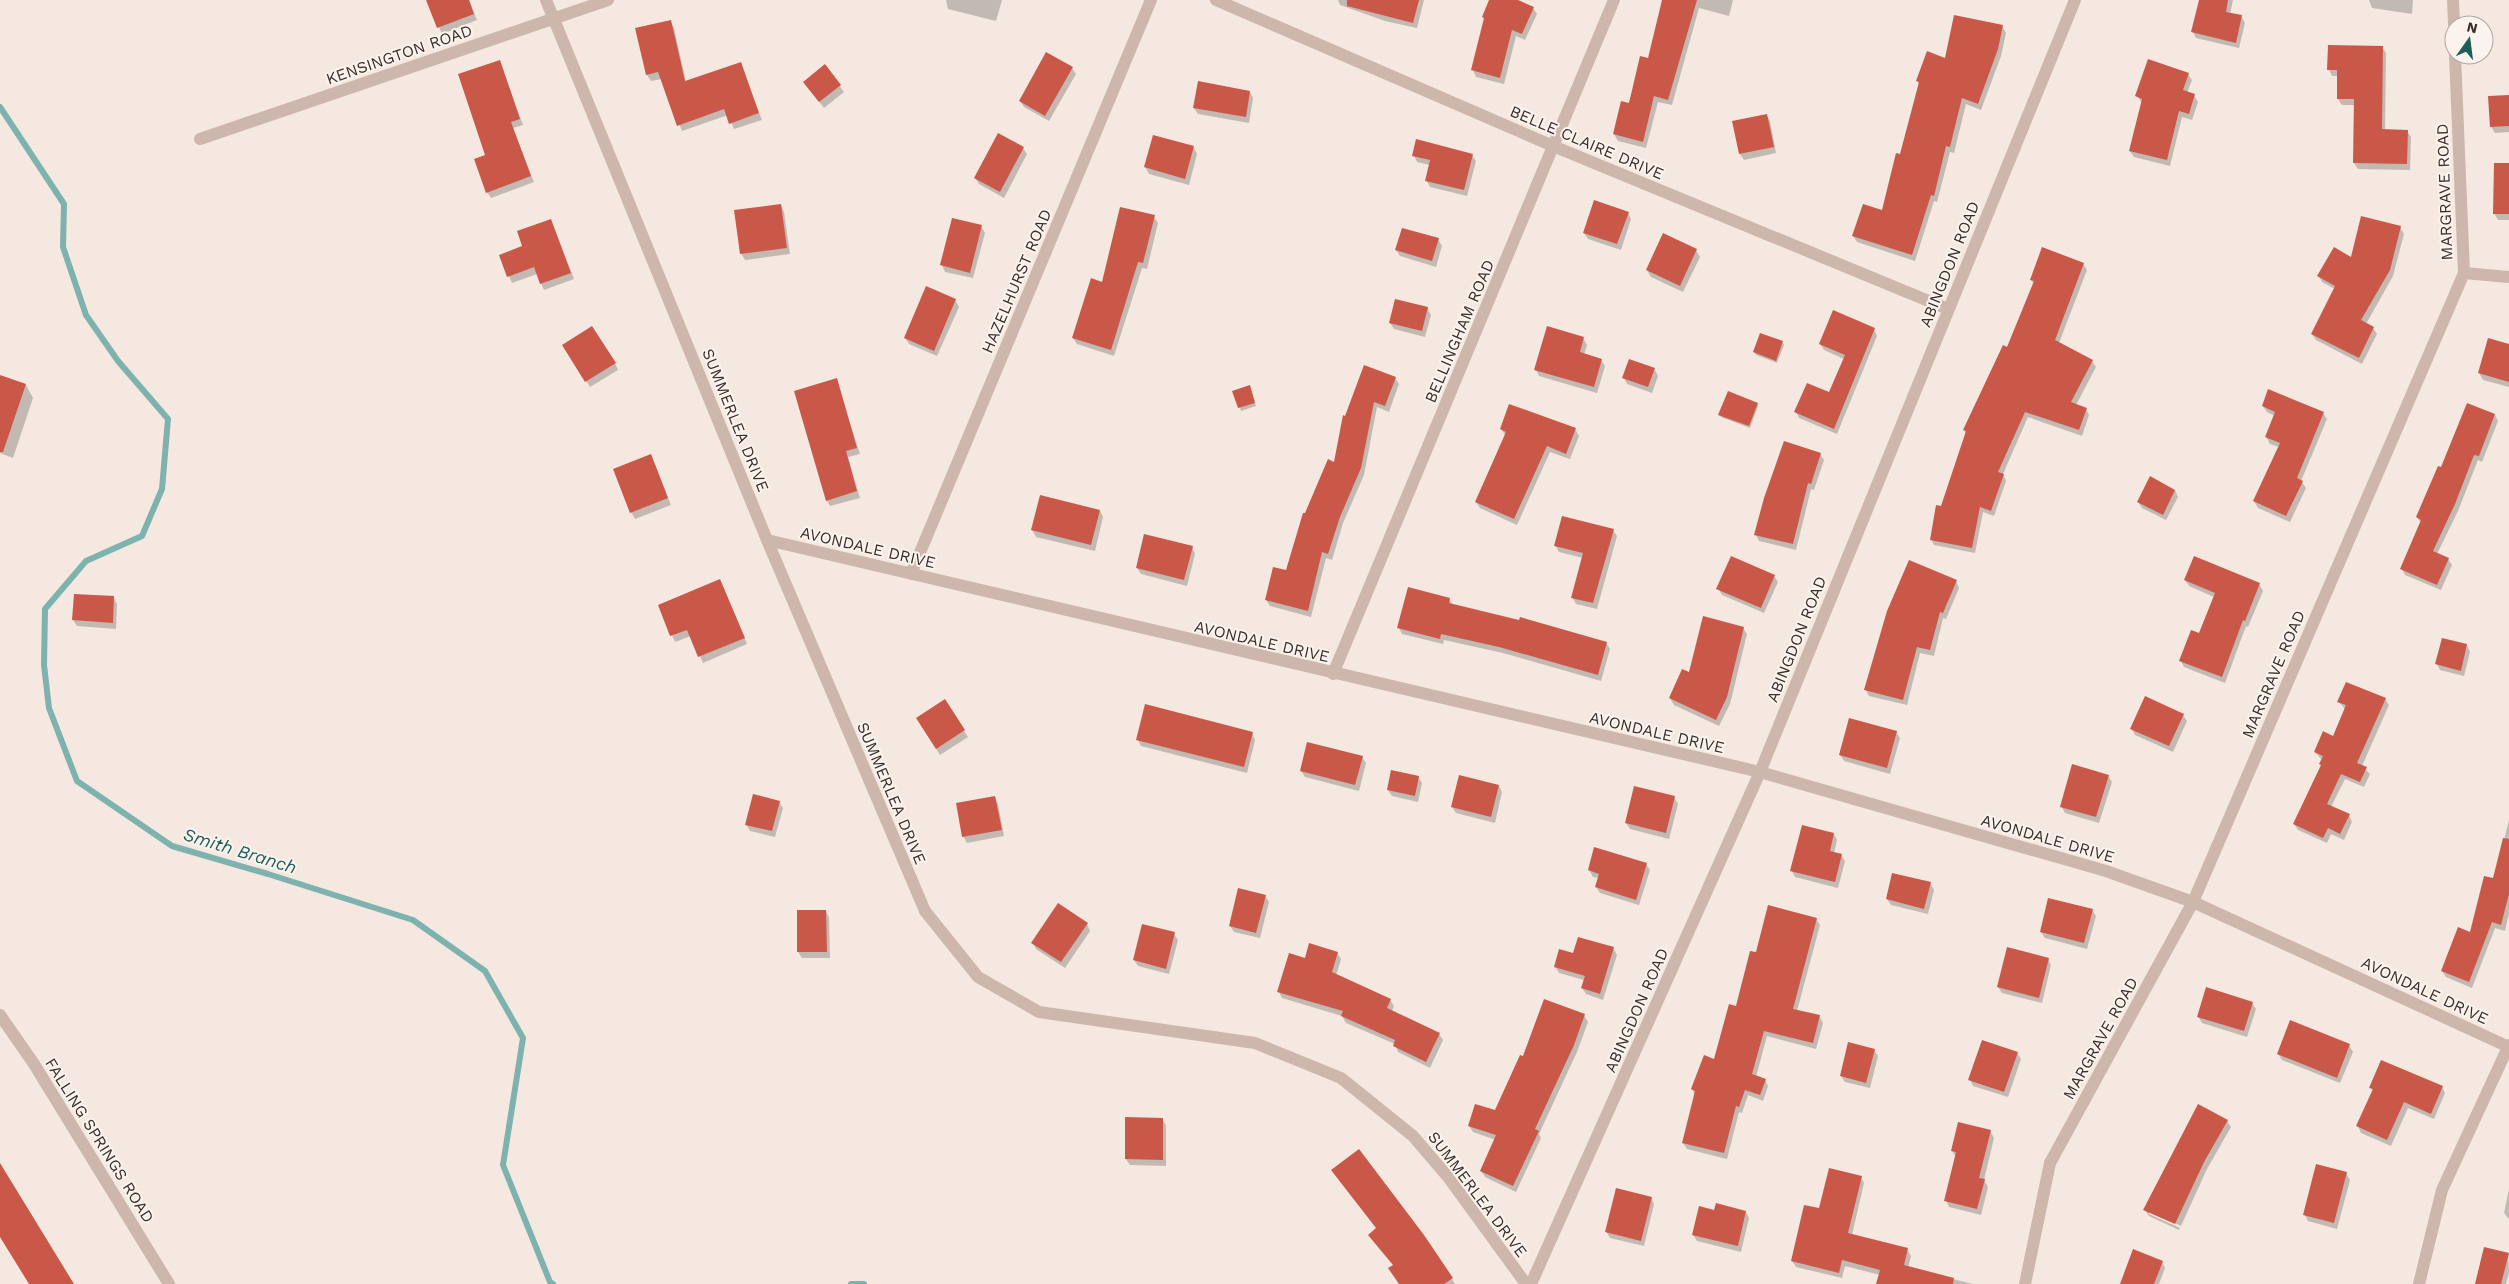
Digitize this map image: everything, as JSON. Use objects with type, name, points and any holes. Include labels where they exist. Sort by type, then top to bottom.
[{"type":"street","name":"SUMMERLEA DRIVE","points":[[546,0],[767,540],[925,911],[978,977],[1039,1012],[1255,1043],[1341,1078],[1413,1136],[1448,1177],[1526,1284]]},
{"type":"street","name":"KENSINGTON ROAD","points":[[200,139],[608,0]]},
{"type":"street","name":"HAZELHURST ROAD","points":[[911,574],[1151,0]]},
{"type":"street","name":"BELLE CLAIRE DRIVE","points":[[1216,0],[1553,146],[1948,309]]},
{"type":"street","name":"BELLINGHAM ROAD","points":[[1333,674],[1614,0]]},
{"type":"street","name":"ABINGDON ROAD","points":[[1531,1284],[1760,772],[2076,0]]},
{"type":"street","points":[[2453,0],[2454,15]]},
{"type":"street","name":"MARGRAVE ROAD","points":[[2026,1284],[2050,1163],[2193,902],[2464,272],[2455,65]]},
{"type":"street","points":[[2464,272],[2509,277]]},
{"type":"street","name":"AVONDALE DRIVE","points":[[767,540],[1333,674],[1760,772],[2106,871],[2193,902],[2509,1046]]},
{"type":"street","name":"FALLING SPRINGS ROAD","points":[[0,1015],[34,1064],[170,1284]]},
{"type":"street","points":[[2419,1284],[2442,1190],[2509,1046]]},
{"type":"building","points":[[426,0],[469,0],[474,14],[437,28]]},
{"type":"building","points":[[1347,0],[1419,0],[1413,23],[1347,6]]},
{"type":"building","points":[[1489,0],[1518,0],[1534,7],[1522,34],[1512,30],[1500,78],[1471,70],[1484,18],[1482,17]]},
{"type":"building","points":[[1662,0],[1697,0],[1668,100],[1654,96],[1643,142],[1613,134],[1621,101],[1629,103],[1640,56],[1648,58]]},
{"type":"building","points":[[2199,0],[2228,0],[2226,12],[2242,15],[2236,43],[2191,32]]},
{"type":"building","points":[[1954,15],[2003,25],[1998,49],[1978,104],[1962,98],[1950,147],[1946,146],[1934,196],[1931,195],[1912,255],[1852,236],[1863,204],[1882,210],[1896,153],[1900,154],[1919,82],[1916,81],[1927,51],[1945,58]]},
{"type":"building","points":[[671,20],[685,81],[741,62],[759,113],[729,124],[724,109],[677,126],[658,72],[646,75],[635,28]]},
{"type":"building","points":[[2328,45],[2383,46],[2382,129],[2408,130],[2407,164],[2353,163],[2354,99],[2337,99],[2337,70],[2327,70]]},
{"type":"building","points":[[1046,52],[1073,67],[1045,116],[1019,101]]},
{"type":"building","points":[[2148,59],[2189,73],[2183,90],[2195,94],[2189,114],[2179,111],[2167,160],[2129,151],[2142,99],[2135,96]]},
{"type":"building","points":[[500,60],[520,119],[511,122],[531,176],[486,193],[474,159],[485,155],[458,74]]},
{"type":"building","points":[[825,64],[841,85],[819,102],[803,82]]},
{"type":"building","points":[[1198,81],[1250,91],[1246,117],[1193,108]]},
{"type":"building","points":[[2509,95],[2509,126],[2490,127],[2488,96]]},
{"type":"building","points":[[1767,114],[1774,147],[1739,154],[1732,121]]},
{"type":"building","points":[[998,133],[1024,147],[1000,192],[974,178]]},
{"type":"building","points":[[1153,135],[1194,146],[1185,179],[1144,167]]},
{"type":"building","points":[[1416,139],[1473,154],[1464,190],[1425,181],[1430,160],[1412,156]]},
{"type":"building","points":[[2494,163],[2509,163],[2509,214],[2493,214]]},
{"type":"building","points":[[1594,200],[1629,212],[1617,244],[1583,233]]},
{"type":"building","points":[[781,204],[787,248],[740,254],[734,210]]},
{"type":"building","points":[[1120,207],[1155,215],[1143,263],[1138,262],[1111,350],[1072,338],[1091,278],[1102,282]]},
{"type":"building","points":[[2361,216],[2401,226],[2390,270],[2361,320],[2374,327],[2359,358],[2311,334],[2335,286],[2317,276],[2334,247],[2351,257]]},
{"type":"building","points":[[952,218],[982,225],[970,273],[940,265]]},
{"type":"building","points":[[551,219],[571,273],[540,284],[534,267],[507,277],[499,255],[522,246],[517,231]]},
{"type":"building","points":[[1402,228],[1439,238],[1432,261],[1395,250]]},
{"type":"building","points":[[1663,233],[1697,249],[1680,286],[1646,270]]},
{"type":"building","points":[[2042,247],[2084,263],[2055,340],[2093,360],[2071,402],[2087,408],[2079,430],[2025,412],[1998,472],[2004,474],[1991,511],[1980,507],[1972,548],[1930,540],[1936,505],[1941,506],[1966,431],[1963,430],[2003,345],[2007,347],[2034,281],[2030,280]]},
{"type":"building","points":[[926,286],[956,299],[934,351],[904,338]]},
{"type":"building","points":[[1395,299],[1428,307],[1422,331],[1389,323]]},
{"type":"building","points":[[1833,310],[1875,328],[1834,429],[1794,412],[1807,383],[1829,392],[1845,355],[1819,344]]},
{"type":"building","points":[[592,326],[616,363],[585,382],[562,345]]},
{"type":"building","points":[[1547,326],[1584,337],[1580,352],[1602,359],[1594,387],[1534,370]]},
{"type":"building","points":[[1760,333],[1783,341],[1776,361],[1753,352]]},
{"type":"building","points":[[2488,338],[2509,344],[2509,382],[2478,373]]},
{"type":"building","points":[[1629,359],[1655,368],[1648,387],[1622,378]]},
{"type":"building","points":[[1364,365],[1396,377],[1385,406],[1374,402],[1361,468],[1340,517],[1328,554],[1322,552],[1308,611],[1265,600],[1273,567],[1286,570],[1303,513],[1305,513],[1328,459],[1334,462],[1343,415],[1345,416]]},
{"type":"building","points":[[0,375],[26,384],[3,452],[0,452]]},
{"type":"building","points":[[837,378],[857,448],[846,451],[857,491],[826,501],[794,391]]},
{"type":"building","points":[[1250,385],[1255,403],[1238,408],[1232,391]]},
{"type":"building","points":[[2268,389],[2324,412],[2297,478],[2303,481],[2286,516],[2253,501],[2280,443],[2265,437],[2275,412],[2262,406]]},
{"type":"building","points":[[1728,391],[1758,403],[1749,426],[1718,415]]},
{"type":"building","points":[[2467,403],[2495,414],[2479,456],[2474,455],[2455,504],[2433,551],[2449,558],[2437,585],[2400,569],[2421,520],[2416,517],[2438,466],[2441,467]]},
{"type":"building","points":[[1509,404],[1576,428],[1566,454],[1547,446],[1514,519],[1475,502],[1506,432],[1500,429]]},
{"type":"building","points":[[1784,441],[1821,453],[1811,484],[1808,483],[1793,544],[1754,535],[1764,498]]},
{"type":"building","points":[[651,454],[668,498],[630,513],[613,469]]},
{"type":"building","points":[[2150,476],[2175,490],[2163,515],[2137,502]]},
{"type":"building","points":[[1040,495],[1100,510],[1091,545],[1031,530]]},
{"type":"building","points":[[1562,516],[1614,529],[1593,603],[1571,598],[1583,553],[1554,546]]},
{"type":"building","points":[[1144,534],[1193,546],[1184,580],[1136,568]]},
{"type":"building","points":[[1731,556],[1775,575],[1761,608],[1716,589]]},
{"type":"building","points":[[2194,556],[2260,583],[2245,621],[2243,620],[2222,677],[2179,661],[2191,630],[2199,633],[2215,593],[2184,580]]},
{"type":"building","points":[[1909,560],[1957,580],[1943,613],[1940,612],[1930,650],[1917,647],[1903,700],[1864,690],[1887,611]]},
{"type":"building","points":[[720,579],[745,638],[698,657],[687,630],[670,636],[658,605]]},
{"type":"building","points":[[1408,587],[1450,598],[1449,603],[1519,620],[1520,617],[1607,642],[1598,675],[1499,647],[1441,634],[1440,639],[1397,628]]},
{"type":"building","points":[[74,594],[114,596],[113,623],[72,620]]},
{"type":"building","points":[[1703,616],[1744,627],[1727,697],[1716,720],[1669,698],[1682,669],[1689,672]]},
{"type":"building","points":[[2442,638],[2467,644],[2461,671],[2435,664]]},
{"type":"building","points":[[2346,682],[2386,698],[2357,763],[2367,767],[2360,782],[2341,774],[2327,804],[2350,814],[2340,834],[2328,828],[2323,838],[2293,824],[2321,765],[2319,764],[2323,756],[2314,752],[2323,731],[2333,736],[2346,705],[2337,702]]},
{"type":"building","points":[[2145,696],[2184,714],[2169,746],[2130,729]]},
{"type":"building","points":[[945,699],[965,730],[936,749],[916,718]]},
{"type":"building","points":[[1145,704],[1253,732],[1244,767],[1136,740]]},
{"type":"building","points":[[1849,718],[1897,731],[1887,768],[1839,755]]},
{"type":"building","points":[[1307,742],[1363,756],[1355,785],[1300,771]]},
{"type":"building","points":[[2072,764],[2109,775],[2096,817],[2060,807]]},
{"type":"building","points":[[1391,770],[1419,776],[1415,796],[1387,790]]},
{"type":"building","points":[[1459,775],[1499,785],[1491,817],[1451,807]]},
{"type":"building","points":[[1634,786],[1675,796],[1666,833],[1625,823]]},
{"type":"building","points":[[753,794],[780,801],[772,831],[745,825]]},
{"type":"building","points":[[995,796],[1002,830],[962,837],[956,803]]},
{"type":"building","points":[[1802,825],[1834,833],[1830,851],[1842,854],[1835,882],[1790,871]]},
{"type":"building","points":[[2503,838],[2509,839],[2509,894],[2501,925],[2492,922],[2469,982],[2441,971],[2458,927],[2470,932],[2484,876],[2493,878]]},
{"type":"building","points":[[1594,847],[1647,863],[1636,900],[1595,887],[1599,874],[1588,870]]},
{"type":"building","points":[[1892,873],[1931,882],[1924,909],[1886,899]]},
{"type":"building","points":[[1238,888],[1266,895],[1256,933],[1229,926]]},
{"type":"building","points":[[2048,898],[2093,909],[2084,943],[2040,932]]},
{"type":"building","points":[[1058,903],[1088,923],[1061,962],[1031,943]]},
{"type":"building","points":[[1768,905],[1817,918],[1793,1009],[1820,1015],[1813,1043],[1764,1031],[1752,1074],[1766,1079],[1760,1095],[1745,1090],[1739,1107],[1736,1106],[1724,1153],[1682,1143],[1695,1091],[1691,1089],[1704,1055],[1714,1059],[1729,1004],[1736,1006],[1750,951],[1756,952]]},
{"type":"building","points":[[797,910],[826,910],[827,952],[797,952]]},
{"type":"building","points":[[1142,924],[1175,932],[1166,969],[1133,960]]},
{"type":"building","points":[[1578,937],[1614,947],[1600,994],[1581,988],[1585,976],[1554,967],[1559,949],[1573,953]]},
{"type":"building","points":[[1309,943],[1338,952],[1332,972],[1391,999],[1387,1008],[1440,1033],[1426,1062],[1393,1046],[1395,1040],[1341,1016],[1343,1011],[1277,992],[1289,953],[1305,958]]},
{"type":"building","points":[[2007,947],[2049,958],[2039,998],[1997,987]]},
{"type":"building","points":[[2206,987],[2253,1002],[2244,1031],[2197,1017]]},
{"type":"building","points":[[1544,999],[1585,1014],[1574,1045],[1535,1129],[1539,1131],[1513,1186],[1480,1171],[1496,1135],[1468,1126],[1475,1104],[1495,1110],[1520,1055],[1523,1056]]},
{"type":"building","points":[[2290,1020],[2350,1044],[2337,1078],[2277,1054]]},
{"type":"building","points":[[1982,1040],[2018,1052],[2004,1092],[1968,1080]]},
{"type":"building","points":[[1848,1042],[1875,1049],[1866,1083],[1840,1076]]},
{"type":"building","points":[[2381,1060],[2443,1086],[2431,1114],[2404,1102],[2387,1140],[2356,1126],[2373,1089],[2369,1088]]},
{"type":"building","points":[[2198,1104],[2228,1120],[2204,1162],[2175,1224],[2143,1210]]},
{"type":"building","points":[[1125,1117],[1163,1118],[1163,1160],[1125,1159]]},
{"type":"building","points":[[1958,1122],[1991,1130],[1979,1178],[1985,1179],[1977,1209],[1944,1201],[1956,1152],[1951,1151]]},
{"type":"building","points":[[1359,1149],[1424,1235],[1453,1278],[1444,1284],[1399,1284],[1388,1268],[1393,1265],[1368,1235],[1376,1228],[1331,1170]]},
{"type":"building","points":[[0,1163],[74,1284],[29,1284],[0,1237]]},
{"type":"building","points":[[2316,1164],[2347,1172],[2334,1223],[2303,1215]]},
{"type":"building","points":[[1829,1168],[1862,1176],[1848,1233],[1908,1248],[1904,1265],[1954,1278],[1953,1284],[1876,1284],[1880,1270],[1842,1260],[1839,1273],[1791,1261],[1804,1205],[1819,1208]]},
{"type":"building","points":[[1616,1188],[1652,1197],[1641,1241],[1605,1232]]},
{"type":"building","points":[[1716,1203],[1746,1211],[1738,1246],[1692,1235],[1699,1206],[1714,1210]]},
{"type":"building","points":[[2484,1247],[2509,1253],[2501,1284],[2475,1284]]},
{"type":"building","points":[[2133,1249],[2163,1261],[2154,1284],[2120,1284]]},
{"type":"waterway","name":"Smith Branch","points":[[0,107],[64,204],[63,247],[86,315],[118,361],[168,419],[162,489],[142,536],[86,561],[45,609],[44,665],[49,708],[77,781],[172,846],[413,920],[485,971],[523,1038],[503,1165],[550,1282],[553,1284]]},
{"type":"waterway","name":"Smith Branch","points":[[851,1284],[864,1284]]}]
